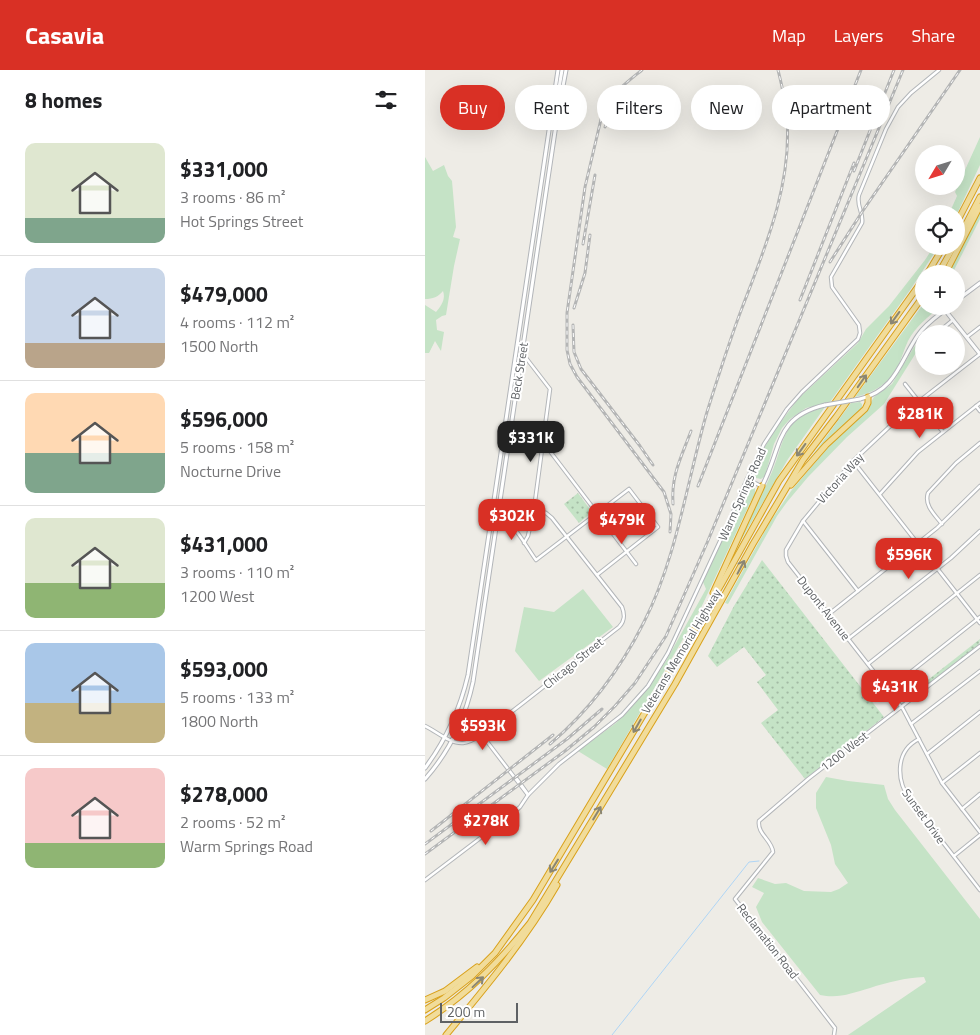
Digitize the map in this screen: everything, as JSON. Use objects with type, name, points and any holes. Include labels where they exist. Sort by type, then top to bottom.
[{"type":"highway","points":[[965,207],[980,178]]},
{"type":"highway","points":[[965,226],[980,197]]},
{"type":"highway","points":[[950,265],[980,206]]},
{"type":"highway","name":"Veterans Memorial Highway","points":[[425,1010],[472,976],[495,953],[533,900],[708,605],[779,481],[915,291]]},
{"type":"highway","name":"Veterans Memorial Highway","points":[[425,1021],[464,994],[502,958],[530,923],[675,684],[783,492],[803,460],[915,307]]},
{"type":"highway","points":[[783,492],[826,445],[865,409],[868,397]]},
{"type":"highway","points":[[708,605],[718,579],[762,486]]},
{"type":"highway","points":[[446,1035],[532,926],[565,870],[571,854]]},
{"type":"highway","points":[[425,1000],[445,991],[495,953]]},
{"type":"main road","name":"Beck Street","points":[[425,768],[445,737],[460,704],[468,675],[558,70]]},
{"type":"main road","points":[[560,85],[562,70]]},
{"type":"main road","name":"Beck Street","points":[[563,85],[566,70]]},
{"type":"main road","name":"Beck Street","points":[[425,779],[453,741],[473,682],[556,130]]},
{"type":"main road","points":[[965,294],[980,283]]},
{"type":"main road","points":[[762,486],[769,473],[779,440],[784,431],[801,414],[825,405],[868,397],[883,388],[895,376],[919,333],[938,315]]},
{"type":"main road","points":[[950,315],[980,354]]},
{"type":"street","name":"Warm Springs Road","points":[[425,880],[503,821],[520,806],[528,795],[559,764],[621,715],[651,682],[668,653],[764,444],[787,409],[816,378],[858,339],[860,333],[859,325],[834,291],[831,277],[862,223],[863,214],[858,204],[859,195],[893,116],[904,100],[939,70]]},
{"type":"street","points":[[947,325],[953,320]]},
{"type":"street","points":[[967,337],[980,327]]},
{"type":"street","points":[[522,353],[550,389],[534,509],[528,536],[524,543]]},
{"type":"street","name":"Victoria Way","points":[[786,558],[786,550],[803,521],[853,461],[896,420],[980,354]]},
{"type":"street","points":[[905,384],[943,432]]},
{"type":"street","points":[[879,495],[914,456],[980,403]]},
{"type":"street","points":[[976,406],[980,410]]},
{"type":"street","points":[[943,524],[928,506],[926,499],[928,492],[956,463],[980,443]]},
{"type":"street","points":[[542,446],[549,450],[637,564]]},
{"type":"street","points":[[853,461],[937,569],[979,619],[980,623]]},
{"type":"street","points":[[747,479],[762,486]]},
{"type":"street","points":[[829,614],[943,524],[980,486]]},
{"type":"street","points":[[492,511],[498,512],[505,518],[536,560],[567,537],[629,489],[658,527],[597,575],[567,537],[549,515],[534,509]]},
{"type":"street","points":[[803,521],[858,591]]},
{"type":"street","points":[[848,639],[937,569],[980,531]]},
{"type":"street","name":"Dupont Avenue","points":[[786,558],[901,706],[942,783],[980,834]]},
{"type":"street","name":"Chicago Street","points":[[453,741],[463,743],[481,734],[619,627],[624,621],[625,616],[622,607],[597,575]]},
{"type":"street","points":[[868,664],[980,576]]},
{"type":"street","points":[[888,690],[979,619]]},
{"type":"street","name":"1200 West","points":[[758,823],[761,818],[800,786],[980,646]]},
{"type":"street","points":[[911,724],[980,670]]},
{"type":"street","points":[[927,754],[980,712]]},
{"type":"street","points":[[425,726],[453,741]]},
{"type":"street","points":[[481,734],[528,795]]},
{"type":"street","name":"Sunset Drive","points":[[919,739],[910,745],[902,756],[900,768],[902,785],[910,800],[980,890]]},
{"type":"street","points":[[942,783],[980,753]]},
{"type":"street","points":[[962,809],[980,794]]},
{"type":"street","name":"Reclamation Road","points":[[758,823],[773,852],[735,899],[835,1028],[834,1035]]},
{"type":"street","points":[[953,856],[980,834]]},
{"type":"green space","points":[[980,137],[980,165],[961,205],[953,205],[956,195],[965,195],[965,170]]},
{"type":"green space","points":[[425,157],[433,171],[444,165],[452,181],[456,227],[453,237],[460,239],[446,315],[436,320],[437,330],[444,332],[441,351],[435,341],[429,353],[425,353],[425,305],[436,312],[444,297],[443,291],[435,297],[425,299]]},
{"type":"green space","points":[[980,210],[980,219],[965,248],[965,239]]},
{"type":"green space","points":[[928,255],[933,255],[926,265],[921,265]]},
{"type":"green space","points":[[957,255],[962,255],[957,265],[952,265]]},
{"type":"green space","points":[[915,273],[915,282],[830,402],[806,408],[790,419],[782,428],[774,444],[765,476],[761,479],[756,478],[754,473],[758,459],[774,431],[798,399],[858,343],[866,329],[889,306]]},
{"type":"green space","points":[[915,315],[930,315],[919,325],[915,325],[915,330],[890,378],[880,387],[855,397]]},
{"type":"green space","points":[[914,347],[915,354],[884,404],[847,437],[808,477],[787,502],[777,516],[728,604],[725,603],[770,522],[791,491],[836,438],[868,407],[874,397],[892,384]]},
{"type":"green space","points":[[860,402],[862,408],[830,439],[811,461],[809,460],[851,403]]},
{"type":"green space","points":[[825,407],[788,459],[736,549],[769,479],[786,434],[791,426],[799,418]]},
{"type":"green space","points":[[749,485],[755,488],[755,495],[700,610],[607,769],[578,751],[616,723],[645,691],[666,661],[706,589],[703,582],[743,492]]},
{"type":"green space","points":[[578,493],[592,512],[579,523],[564,504]]},
{"type":"green space","points":[[762,560],[884,717],[805,779],[761,723],[778,710],[757,682],[766,675],[744,647],[717,667],[708,656],[734,606]]},
{"type":"green space","points":[[583,589],[613,627],[539,681],[515,651],[524,607],[554,612]]},
{"type":"green space","points":[[980,639],[979,646],[917,694],[903,703],[901,701]]},
{"type":"green space","points":[[826,777],[884,785],[888,799],[895,810],[980,919],[980,1035],[848,1035],[926,982],[924,977],[883,984],[845,995],[820,995],[762,922],[756,907],[764,893],[752,887],[758,878],[775,884],[786,883],[804,891],[831,892],[848,883],[835,864],[831,845],[816,808],[816,793]]},
{"type":"waterway","points":[[612,1035],[749,862],[759,861]]},
{"type":"railway","points":[[642,70],[614,95],[602,115],[585,187],[567,313],[567,350],[570,364],[577,377],[664,492],[671,514],[670,532]]},
{"type":"railway","points":[[550,744],[591,703],[615,672],[644,622],[665,571],[707,412],[768,239],[781,192],[785,168],[787,118],[778,70]]},
{"type":"railway","points":[[698,486],[861,70]]},
{"type":"railway","points":[[854,171],[894,70]]},
{"type":"railway","points":[[425,854],[565,751],[594,727],[635,683],[666,636],[707,543],[903,70]]},
{"type":"railway","points":[[830,262],[862,212],[960,70]]},
{"type":"railway","points":[[800,300],[854,163]]},
{"type":"railway","points":[[583,244],[595,175]]},
{"type":"railway","points":[[574,308],[585,273],[590,235]]},
{"type":"railway","points":[[573,325],[574,352],[581,369],[653,465]]},
{"type":"railway","points":[[673,504],[675,475],[691,431]]},
{"type":"railway","points":[[425,844],[567,739],[602,709]]},
{"type":"railway","points":[[431,831],[553,735]]}]
